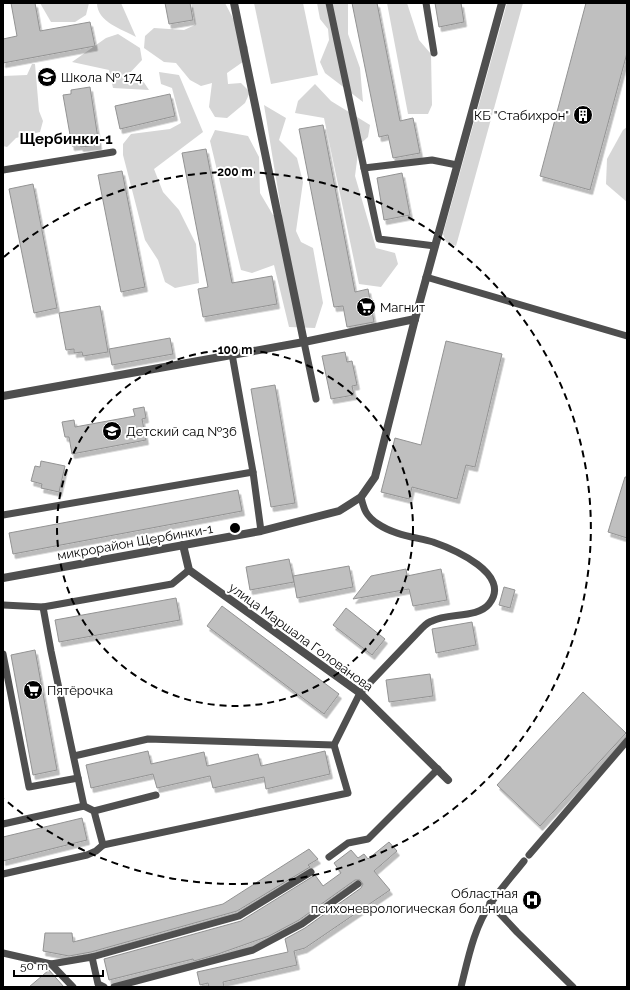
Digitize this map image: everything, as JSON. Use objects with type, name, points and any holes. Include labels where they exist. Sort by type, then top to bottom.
[{"type":"street","points":[[234,3],[304,342]]},
{"type":"street","points":[[362,497],[375,477],[415,319],[502,3]]},
{"type":"street","points":[[3,396],[304,342],[415,319]]},
{"type":"street","name":"микрорайон Щербинки-1","points":[[3,578],[261,531],[339,511],[362,497]]},
{"type":"street","points":[[183,545],[189,570]]},
{"type":"street","name":"улица Маршала Голованова","points":[[189,570],[360,693],[448,780]]},
{"type":"lane","points":[[329,3],[379,239],[435,246]]},
{"type":"lane","points":[[426,3],[434,53]]},
{"type":"lane","points":[[3,170],[113,152]]},
{"type":"lane","points":[[364,168],[432,160],[457,165]]},
{"type":"lane","points":[[426,278],[627,336]]},
{"type":"lane","points":[[304,342],[316,399]]},
{"type":"lane","points":[[232,354],[253,472],[261,531]]},
{"type":"lane","points":[[3,515],[253,472]]},
{"type":"lane","points":[[3,874],[87,855],[96,851],[103,845],[348,793],[334,745],[360,693],[427,623],[440,618],[483,609],[489,603],[494,594],[495,587],[489,574],[460,554],[434,542],[394,532],[379,525],[367,515],[362,497]]},
{"type":"lane","points":[[3,605],[43,607],[172,584],[189,570]]},
{"type":"lane","points":[[43,607],[84,806]]},
{"type":"lane","points":[[3,654],[29,787],[78,778]]},
{"type":"lane","points":[[74,756],[148,739],[334,745]]},
{"type":"lane","points":[[529,855],[627,741]]},
{"type":"lane","points":[[329,857],[348,843],[368,839],[438,769]]},
{"type":"lane","points":[[3,824],[84,806],[94,811],[156,795]]},
{"type":"lane","points":[[94,811],[103,845]]},
{"type":"lane","points":[[461,987],[468,957],[480,924],[490,903],[524,862]]},
{"type":"lane","points":[[3,953],[51,964],[92,956],[239,916],[311,872]]},
{"type":"lane","points":[[114,987],[253,950],[302,924],[358,884]]},
{"type":"lane","points":[[490,903],[573,987]]},
{"type":"lane","points":[[92,956],[98,984],[104,987]]},
{"type":"lane","points":[[51,964],[73,987]]},
{"type":"shaded area","points":[[40,3],[89,3],[86,15],[75,22],[51,22]]},
{"type":"shaded area","points":[[97,3],[121,3],[136,37],[106,20],[98,10]]},
{"type":"shaded area","points":[[191,3],[225,3],[248,47],[247,59],[227,73],[228,84],[241,83],[250,92],[245,103],[227,118],[215,117],[209,107],[212,83],[201,86],[190,80],[176,63],[164,62],[144,48],[145,36],[154,28],[184,30],[195,25]]},
{"type":"shaded area","points":[[254,3],[303,3],[318,75],[271,84]]},
{"type":"shaded area","points":[[317,3],[348,3],[348,34],[360,68],[363,102],[325,73],[320,62],[329,40],[328,29],[320,19]]},
{"type":"shaded area","points":[[387,3],[407,3],[419,40],[431,54],[432,105],[428,114],[408,114]]},
{"type":"shaded area","points":[[507,3],[523,3],[456,246],[446,242],[443,234]]},
{"type":"shaded area","points":[[118,34],[140,48],[142,60],[126,77],[143,81],[149,90],[113,88],[109,70],[72,62],[106,38]]},
{"type":"shaded area","points":[[32,64],[35,64],[39,111],[43,121],[40,132],[16,138],[7,147],[3,146],[3,76],[27,75]]},
{"type":"shaded area","points":[[159,72],[179,75],[203,132],[154,169],[163,192],[179,210],[196,244],[199,283],[175,288],[165,282],[158,260],[145,240],[123,155],[123,144],[131,134],[170,129],[181,123],[172,88],[161,84]]},
{"type":"shaded area","points":[[315,84],[331,101],[370,125],[368,137],[359,145],[355,176],[376,248],[395,253],[398,264],[381,287],[359,284],[324,118],[295,113],[298,101]]},
{"type":"shaded area","points":[[264,105],[286,118],[279,140],[297,158],[303,182],[296,231],[301,242],[313,248],[323,303],[315,328],[289,327],[274,265],[252,273],[241,270],[210,141],[215,130],[248,136],[259,157],[260,193],[273,215],[282,215]]},
{"type":"shaded area","points":[[627,127],[627,202],[606,184],[607,159],[623,130]]},
{"type":"building","points":[[11,3],[35,3],[40,31],[90,22],[95,46],[3,63],[3,39],[17,36]]},
{"type":"building","points":[[165,3],[190,3],[193,20],[169,24]]},
{"type":"building","points":[[352,3],[377,3],[400,121],[413,118],[420,153],[393,158],[388,135],[379,137]]},
{"type":"building","points":[[435,3],[461,3],[464,22],[439,27]]},
{"type":"building","name":"КБ \"Стабихрон\"","points":[[586,3],[627,3],[627,53],[590,190],[540,176]]},
{"type":"building","points":[[90,87],[99,145],[81,147],[80,145],[72,146],[63,95],[71,94],[71,90]]},
{"type":"building","points":[[170,94],[175,116],[120,129],[115,106]]},
{"type":"building","points":[[323,125],[355,292],[368,289],[374,322],[347,327],[343,306],[334,307],[299,129]]},
{"type":"building","points":[[206,149],[232,283],[272,276],[277,304],[203,317],[198,289],[208,287],[182,153]]},
{"type":"building","points":[[122,171],[145,287],[121,292],[98,175]]},
{"type":"building","points":[[402,173],[410,215],[384,220],[377,178]]},
{"type":"building","points":[[33,184],[57,308],[34,313],[9,189]]},
{"type":"building","points":[[100,306],[108,352],[83,356],[82,352],[74,353],[74,349],[66,350],[59,313]]},
{"type":"building","points":[[170,338],[173,354],[112,365],[109,349]]},
{"type":"building","points":[[446,341],[502,354],[475,467],[466,465],[457,499],[412,487],[409,499],[381,492],[395,438],[421,445]]},
{"type":"building","points":[[345,352],[347,362],[352,361],[357,385],[352,386],[354,395],[331,399],[322,356]]},
{"type":"building","points":[[275,385],[295,503],[271,507],[251,389]]},
{"type":"building","points":[[144,407],[146,418],[142,419],[146,440],[72,454],[69,437],[65,437],[62,422],[74,420],[75,427],[135,416],[133,409]]},
{"type":"building","points":[[41,461],[65,466],[59,492],[41,488],[42,484],[31,481],[35,466],[40,467]]},
{"type":"building","points":[[625,477],[627,477],[627,538],[608,532]]},
{"type":"building","points":[[238,490],[242,511],[13,554],[9,533]]},
{"type":"building","points":[[289,559],[294,582],[250,590],[246,567]]},
{"type":"building","points":[[349,566],[353,587],[297,598],[293,576]]},
{"type":"building","points":[[406,569],[407,576],[441,569],[447,600],[413,606],[409,589],[353,599],[371,576]]},
{"type":"building","points":[[504,587],[515,590],[510,608],[499,605]]},
{"type":"building","points":[[176,598],[180,620],[59,642],[55,620]]},
{"type":"building","points":[[222,606],[339,694],[324,714],[207,626]]},
{"type":"building","points":[[346,608],[385,639],[372,655],[333,625]]},
{"type":"building","points":[[472,622],[476,645],[436,653],[432,629]]},
{"type":"building","points":[[35,650],[57,770],[33,775],[11,655]]},
{"type":"building","points":[[430,674],[433,696],[389,702],[386,680]]},
{"type":"building","points":[[583,692],[626,733],[540,826],[497,785]]},
{"type":"building","points":[[148,751],[151,764],[204,752],[207,766],[258,754],[261,766],[325,751],[330,774],[266,789],[264,777],[213,788],[210,776],[157,788],[153,774],[91,788],[86,765]]},
{"type":"building","points":[[82,818],[87,840],[3,861],[3,837]]},
{"type":"building","points":[[389,842],[397,851],[374,871],[390,890],[305,948],[294,951],[297,965],[223,982],[224,987],[209,987],[208,983],[200,985],[197,972],[288,952],[285,939],[305,928],[361,888],[363,884],[360,880],[355,880],[299,920],[269,936],[194,961],[193,959],[109,980],[104,959],[241,921],[315,875],[323,886],[341,873],[334,863],[351,850],[358,858],[364,854],[368,859]]},
{"type":"building","points":[[309,849],[318,859],[308,865],[310,867],[237,911],[91,952],[69,956],[43,951],[45,933],[72,933],[73,942],[223,904]]},
{"type":"building","points":[[49,970],[64,987],[29,987]]},
{"type":"place","name":"Школа № 174","points":[[47,77]]},
{"type":"place","name":"КБ \"Стабихрон\"","points":[[583,115]]},
{"type":"place","name":"Магнит","points":[[366,307]]},
{"type":"place","name":"Детский сад №36","points":[[112,431]]},
{"type":"place","name":"Пятёрочка","points":[[33,690]]},
{"type":"place","name":"Областная психоневрологическая больница","points":[[532,900]]},
{"type":"district","name":"Щербинки-1","points":[[66,139]]}]
